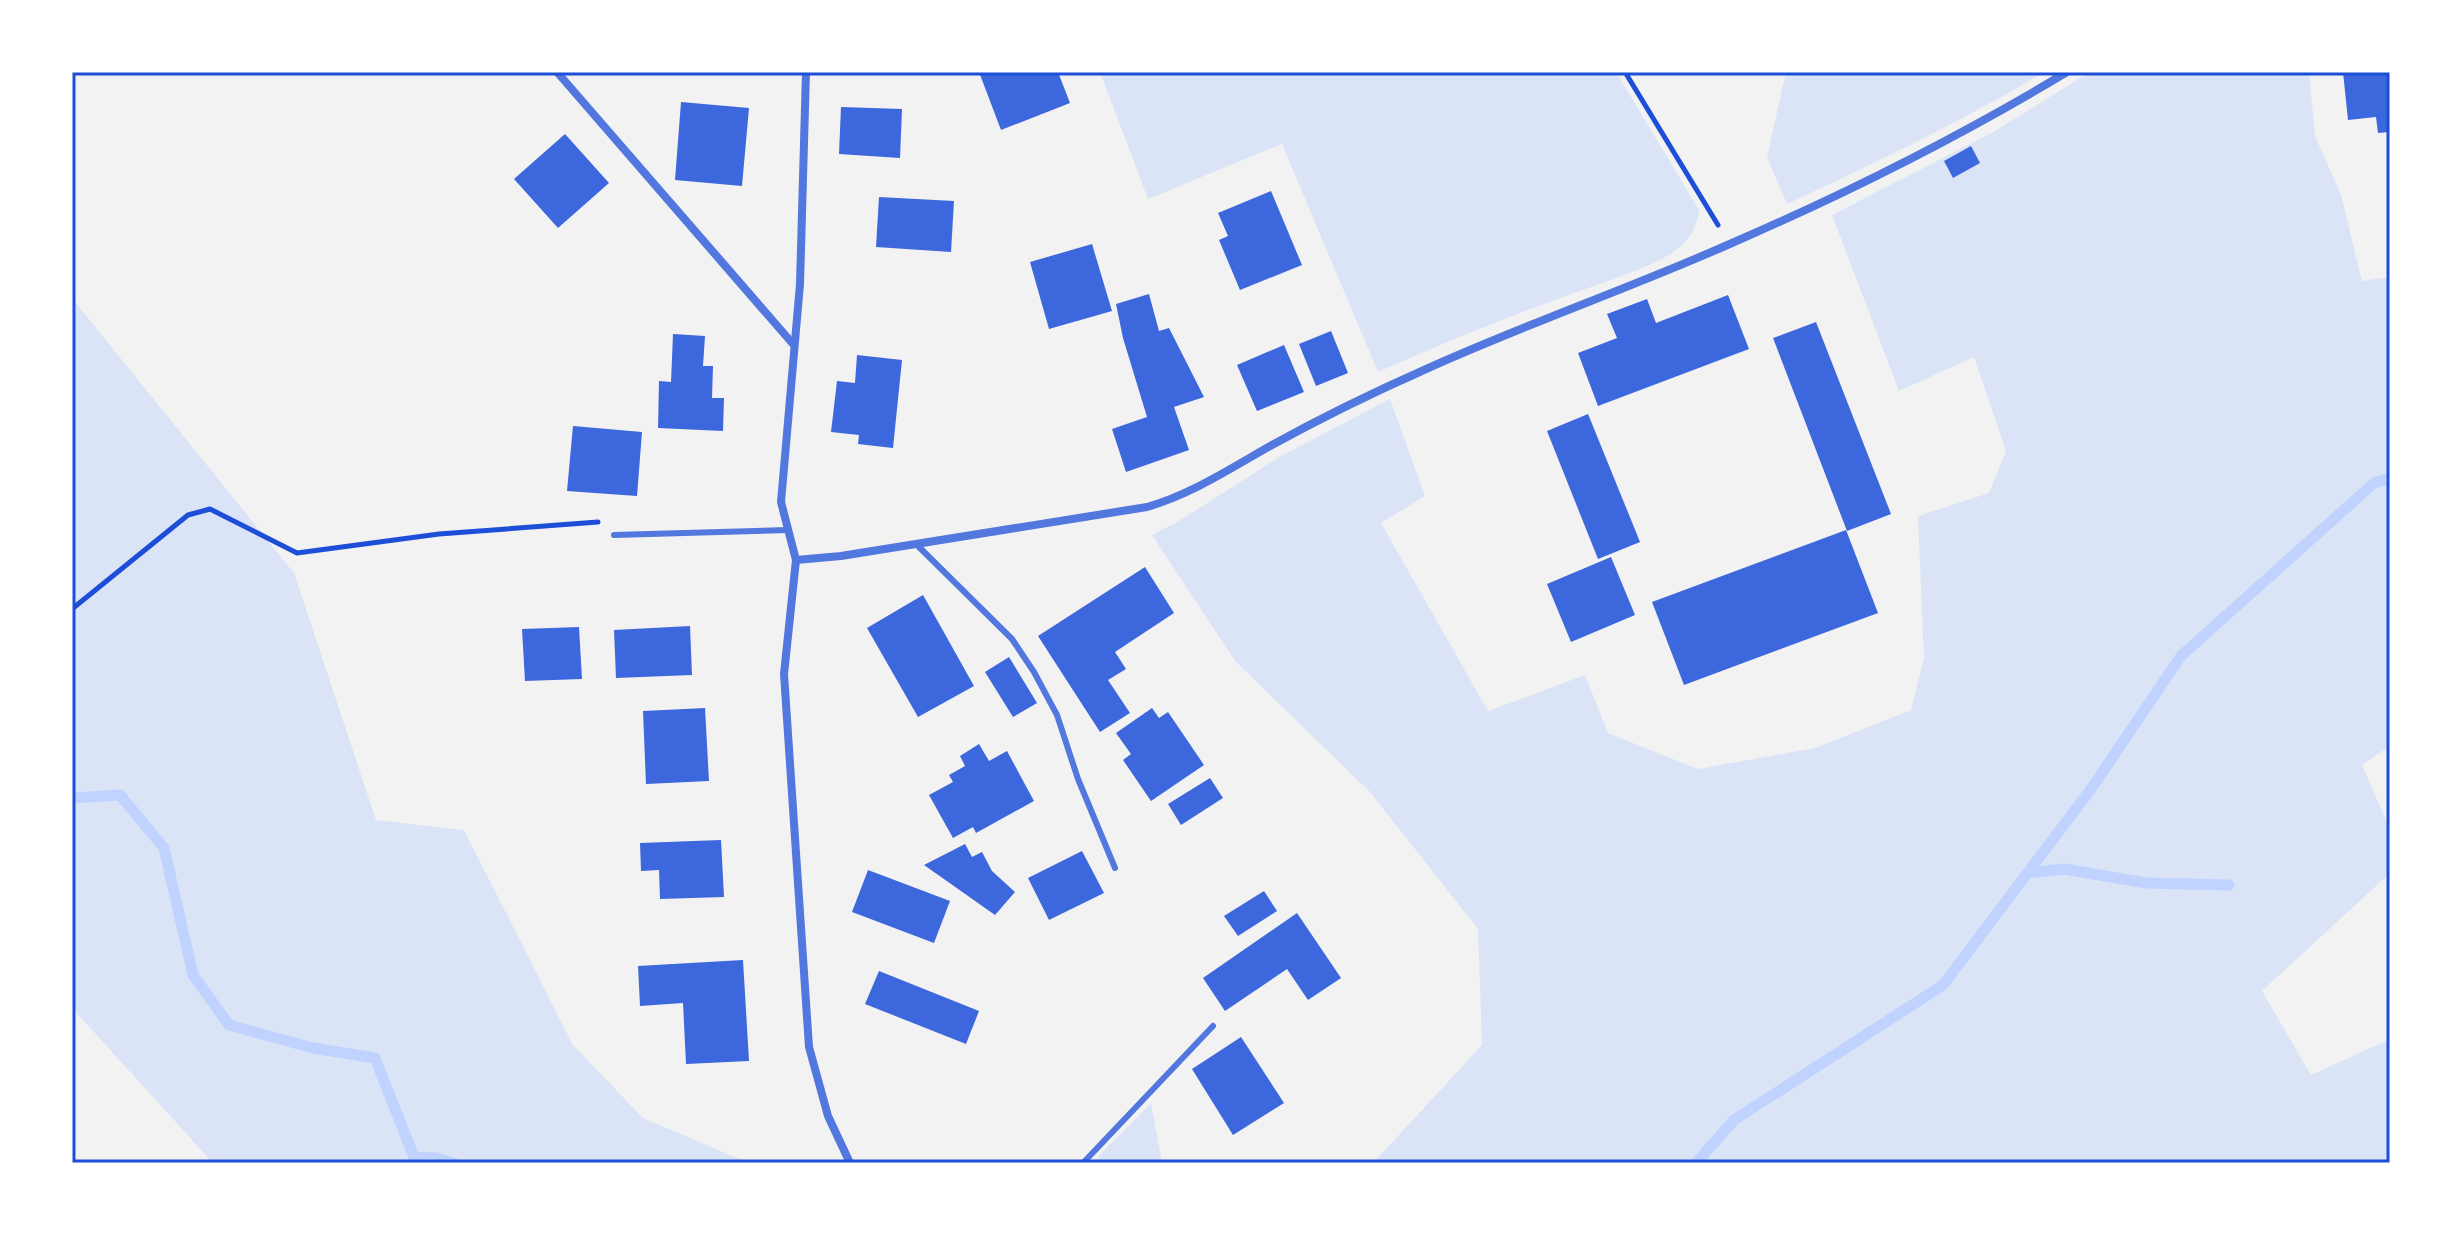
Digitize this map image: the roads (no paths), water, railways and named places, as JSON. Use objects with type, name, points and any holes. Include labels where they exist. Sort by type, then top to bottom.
[{"type":"street","points":[[557,72],[793,344]]},
{"type":"street","points":[[806,72],[800,284],[781,502],[796,560],[784,674],[809,1047],[828,1116],[850,1163]]},
{"type":"street","points":[[796,560],[916,544],[1147,507],[1171,500],[1387,387],[1468,350],[1730,244],[1872,179],[2067,72]]},
{"type":"lane","points":[[614,535],[789,530]]},
{"type":"lane","points":[[916,544],[1012,639],[1034,672],[1057,715],[1078,779],[1115,868]]},
{"type":"lane","points":[[1083,1163],[1213,1026]]},
{"type":"waterway","points":[[1696,1163],[1734,1120],[1943,985],[2091,789],[2181,656],[2374,483],[2390,478]]},
{"type":"waterway","points":[[72,798],[120,795],[164,848],[193,975],[229,1025],[313,1048],[375,1058],[414,1157],[454,1163]]},
{"type":"waterway","points":[[2027,873],[2064,869],[2146,883],[2229,885]]}]
